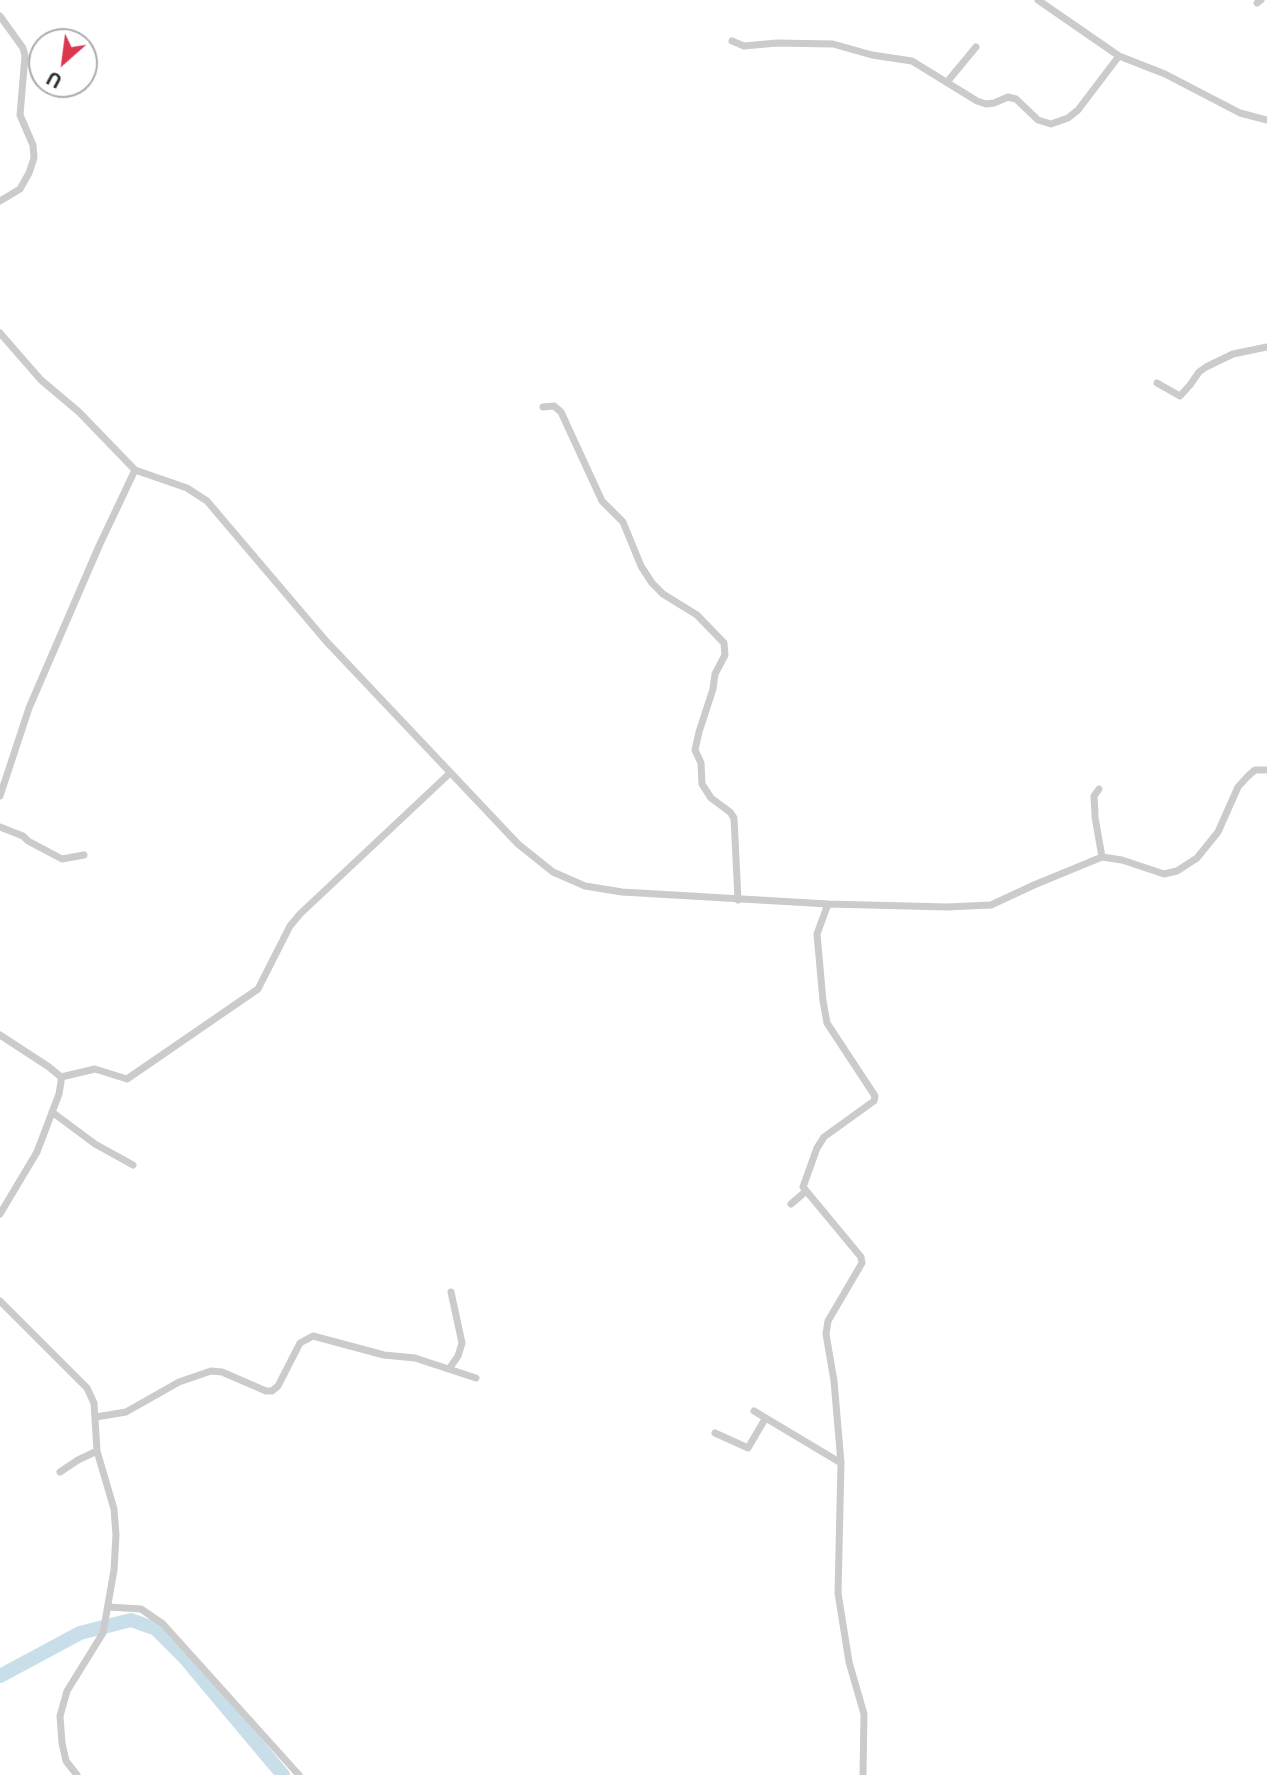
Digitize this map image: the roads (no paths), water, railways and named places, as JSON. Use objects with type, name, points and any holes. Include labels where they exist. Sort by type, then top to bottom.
[{"type":"street","points":[[1038,0],[1119,56],[1165,74],[1240,113],[1267,120]]},
{"type":"street","points":[[0,16],[23,48],[25,57],[20,114],[33,145],[34,158],[20,189],[0,201]]},
{"type":"street","points":[[732,41],[744,46],[777,43],[833,44],[879,57],[912,61],[949,78],[977,101],[986,104],[1008,97],[1016,99],[1038,120],[1051,124],[1068,118],[1078,110],[1119,56]]},
{"type":"street","points":[[949,78],[976,47]]},
{"type":"street","points":[[0,333],[41,380],[79,412],[135,470],[187,488],[207,501],[326,641],[518,844],[552,872],[585,886],[622,892],[738,900],[947,907],[991,905],[1102,857],[1122,860],[1164,874],[1182,869],[1197,858],[1218,832],[1243,781],[1255,770],[1267,770]]},
{"type":"street","points":[[1157,383],[1180,396],[1199,372],[1214,363],[1233,354],[1267,347]]},
{"type":"street","points":[[543,407],[554,406],[562,412],[602,501],[623,523],[641,566],[652,583],[663,594],[697,615],[724,643],[725,655],[715,674],[695,750],[701,763],[702,784],[711,798],[734,818],[738,900]]},
{"type":"street","points":[[0,796],[29,708],[135,470]]},
{"type":"street","points":[[0,1035],[61,1077],[96,1069],[127,1079],[258,989],[290,926],[300,914],[450,773]]},
{"type":"street","points":[[1099,789],[1094,796],[1102,857]]},
{"type":"street","points":[[0,828],[23,836],[62,859],[84,855]]},
{"type":"street","points":[[828,904],[817,934],[822,1001],[827,1023],[875,1096],[874,1101],[824,1137],[803,1181],[805,1192],[861,1257],[862,1263],[826,1328],[841,1463],[838,1593],[849,1662],[863,1714],[863,1775]]},
{"type":"street","points":[[0,1214],[37,1152],[59,1094],[61,1077]]},
{"type":"street","points":[[52,1112],[95,1144],[133,1165]]},
{"type":"street","points":[[791,1204],[805,1192]]},
{"type":"street","points":[[449,1369],[458,1356],[462,1343],[451,1292]]},
{"type":"street","points":[[0,1301],[87,1388],[94,1403],[97,1451],[114,1509],[116,1535],[109,1610],[103,1633],[68,1690],[60,1716],[66,1761],[77,1775]]},
{"type":"street","points":[[96,1417],[126,1412],[179,1382],[211,1371],[232,1375],[266,1391],[272,1391],[278,1386],[300,1343],[313,1336],[384,1355],[415,1358],[476,1378]]},
{"type":"street","points":[[754,1411],[841,1463]]},
{"type":"street","points":[[715,1433],[748,1448],[765,1419]]},
{"type":"street","points":[[60,1472],[97,1451]]},
{"type":"street","points":[[109,1610],[141,1609],[163,1624],[299,1775]]},
{"type":"waterway","points":[[0,1676],[80,1633],[131,1620],[156,1629],[184,1657],[283,1775]]}]
